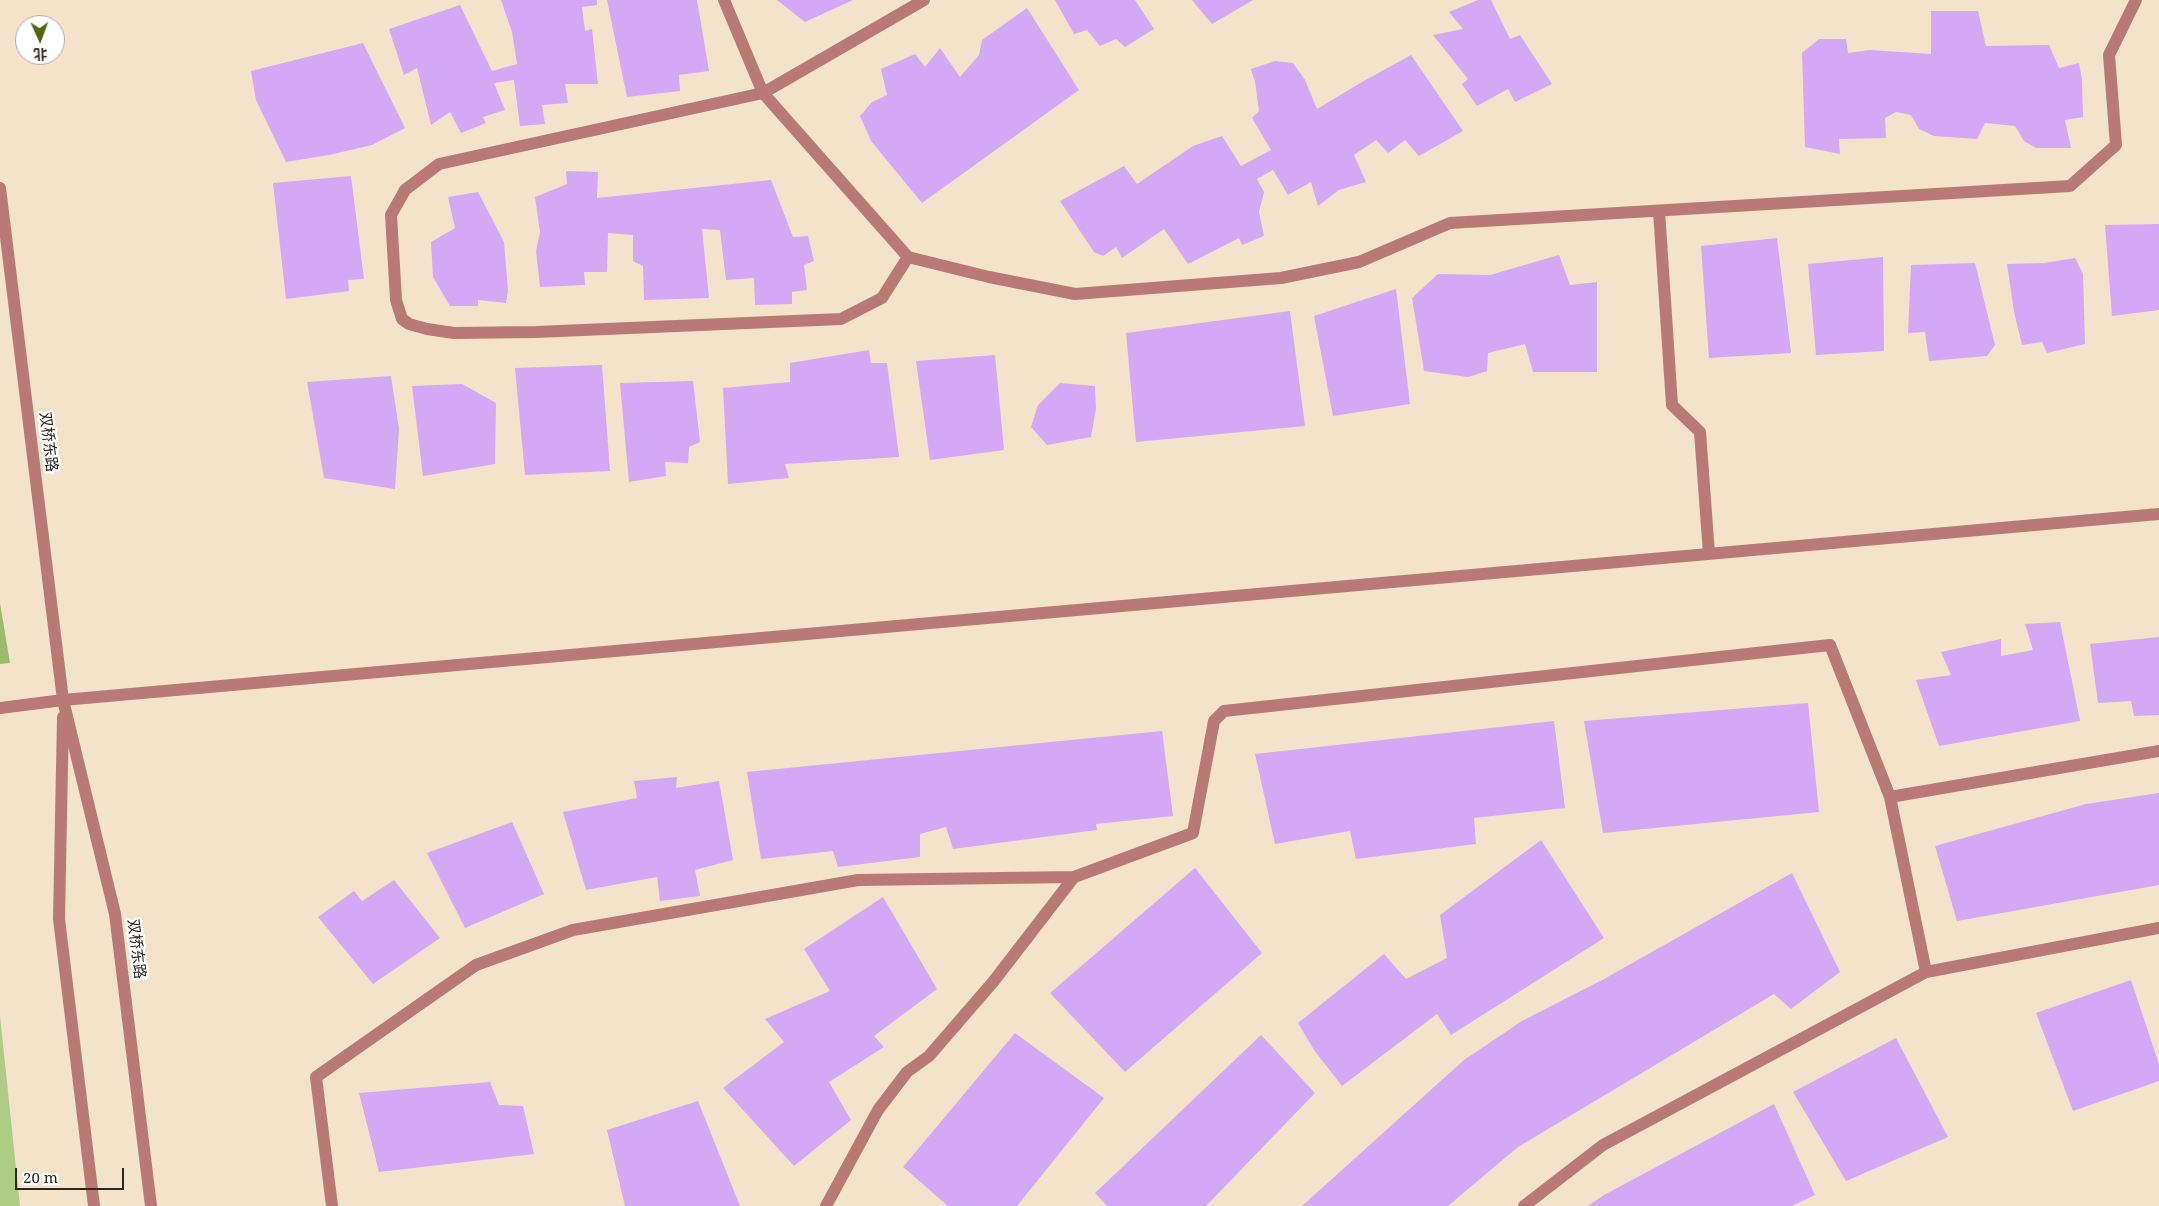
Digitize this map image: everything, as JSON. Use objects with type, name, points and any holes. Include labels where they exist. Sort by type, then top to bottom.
[{"type":"street","points":[[724,0],[763,93],[908,257],[1075,294],[1281,278],[1359,262],[1450,223],[2070,186],[2116,145],[2109,55],[2136,0]]},
{"type":"street","points":[[908,257],[882,298],[841,319],[646,328],[454,333],[427,329],[409,324],[402,319],[396,300],[390,215],[404,190],[438,164],[763,93],[924,0]]},
{"type":"street","name":"双桥东路","points":[[0,188],[63,700],[115,914],[151,1206]]},
{"type":"street","points":[[1658,211],[1672,405],[1700,432],[1709,554]]},
{"type":"street","points":[[0,708],[63,700],[2159,514]]},
{"type":"street","points":[[332,1206],[316,1078],[476,965],[573,930],[858,880],[1074,877],[1193,833],[1214,721],[1224,711],[1830,645],[1890,797],[1926,972]]},
{"type":"street","name":"双桥东路","points":[[63,700],[59,919],[94,1206]]},
{"type":"street","points":[[1890,797],[2159,751]]},
{"type":"street","points":[[826,1206],[878,1110],[907,1072],[929,1056],[994,982],[1074,877]]},
{"type":"street","points":[[1524,1206],[1603,1145],[1926,972],[2159,928]]},
{"type":"green space","points":[[0,603],[10,663],[0,664]]},
{"type":"green space","points":[[0,1016],[20,1206],[0,1206]]},
{"type":"building","points":[[501,0],[597,0],[597,5],[582,7],[585,31],[592,29],[598,84],[565,84],[568,103],[542,105],[545,124],[520,126],[514,80],[494,83],[505,110],[483,117],[486,123],[461,133],[450,112],[431,125],[417,68],[404,75],[389,29],[460,5],[492,71],[517,64],[512,32]]},
{"type":"building","points":[[607,0],[697,0],[709,71],[679,75],[680,91],[627,97]]},
{"type":"building","points":[[777,0],[853,0],[805,22]]},
{"type":"building","points":[[1055,0],[1135,0],[1154,29],[1125,47],[1116,39],[1100,46],[1087,30],[1074,34]]},
{"type":"building","points":[[1192,0],[1253,0],[1212,24]]},
{"type":"building","points":[[1478,0],[1491,0],[1510,39],[1520,35],[1552,84],[1515,102],[1508,89],[1477,106],[1462,84],[1468,79],[1433,35],[1463,29],[1449,12]]},
{"type":"building","points":[[1027,8],[1079,90],[922,203],[871,141],[860,116],[872,102],[887,95],[881,69],[915,54],[925,67],[940,48],[960,77],[979,55],[982,40]]},
{"type":"building","points":[[1931,11],[1978,11],[1986,46],[2049,45],[2059,68],[2079,63],[2082,80],[2083,117],[2065,120],[2071,148],[2036,148],[2024,141],[2015,126],[1985,123],[1977,139],[1934,136],[1919,129],[1911,115],[1896,112],[1885,118],[1886,138],[1839,139],[1840,154],[1805,147],[1802,53],[1819,39],[1846,39],[1848,53],[1870,50],[1931,54]]},
{"type":"building","points":[[363,43],[405,128],[372,145],[286,162],[256,100],[251,71]]},
{"type":"building","points":[[1411,55],[1463,131],[1419,156],[1405,140],[1388,153],[1376,140],[1354,155],[1366,182],[1339,190],[1318,206],[1311,182],[1288,195],[1273,170],[1257,179],[1264,192],[1259,212],[1264,236],[1242,245],[1239,238],[1188,264],[1164,229],[1122,258],[1116,247],[1103,256],[1094,252],[1060,201],[1124,166],[1137,184],[1193,146],[1222,136],[1241,166],[1271,150],[1252,118],[1259,111],[1251,69],[1275,61],[1293,63],[1305,80],[1317,109]]},
{"type":"building","points":[[566,171],[598,172],[597,198],[771,180],[793,237],[808,236],[814,261],[804,265],[807,290],[792,292],[792,304],[755,305],[754,278],[726,280],[720,230],[702,229],[709,298],[644,300],[643,266],[633,261],[633,235],[608,233],[607,272],[584,272],[585,285],[540,287],[536,251],[540,232],[535,197],[567,184]]},
{"type":"building","points":[[351,176],[364,279],[348,280],[349,291],[286,299],[273,183]]},
{"type":"building","points":[[478,192],[504,242],[508,291],[506,303],[478,300],[478,306],[450,306],[433,277],[431,242],[455,228],[448,197]]},
{"type":"building","points":[[2159,224],[2159,310],[2112,316],[2105,225]]},
{"type":"building","points":[[1777,238],[1791,353],[1709,358],[1701,246]]},
{"type":"building","points":[[1559,255],[1570,285],[1597,282],[1597,372],[1533,372],[1525,344],[1488,353],[1487,371],[1468,377],[1424,371],[1412,298],[1438,274],[1490,275]]},
{"type":"building","points":[[1883,257],[1884,351],[1816,355],[1808,264]]},
{"type":"building","points":[[2075,258],[2083,274],[2085,344],[2047,353],[2042,342],[2022,345],[2014,312],[2007,264],[2044,263]]},
{"type":"building","points":[[1975,263],[1995,345],[1987,356],[1929,361],[1925,332],[1908,333],[1911,265]]},
{"type":"building","points":[[1396,289],[1410,404],[1333,416],[1314,316]]},
{"type":"building","points":[[1290,311],[1305,426],[1136,442],[1126,333]]},
{"type":"building","points":[[869,350],[871,363],[887,363],[899,457],[785,464],[789,478],[728,484],[723,388],[790,382],[790,363]]},
{"type":"building","points":[[995,355],[1004,450],[930,460],[916,361]]},
{"type":"building","points":[[602,365],[610,471],[525,475],[515,368]]},
{"type":"building","points":[[391,376],[399,429],[395,489],[324,478],[307,382]]},
{"type":"building","points":[[693,381],[700,442],[689,447],[688,463],[665,462],[666,476],[629,482],[620,383]]},
{"type":"building","points":[[1060,383],[1095,386],[1096,409],[1091,437],[1047,445],[1031,427],[1038,405]]},
{"type":"building","points":[[462,384],[496,403],[495,464],[423,476],[412,386]]},
{"type":"building","points":[[2060,622],[2080,721],[1939,746],[1916,680],[1951,675],[1941,652],[2001,639],[2001,656],[2033,650],[2025,624]]},
{"type":"building","points":[[2159,637],[2159,715],[2134,716],[2131,701],[2098,703],[2090,644]]},
{"type":"building","points":[[1808,703],[1819,812],[1603,833],[1584,721]]},
{"type":"building","points":[[1554,721],[1565,808],[1474,818],[1476,844],[1356,859],[1350,831],[1275,844],[1255,754]]},
{"type":"building","points":[[1162,731],[1173,816],[1096,824],[1097,830],[953,849],[946,827],[920,834],[920,857],[838,867],[833,851],[761,859],[747,772]]},
{"type":"building","points":[[677,777],[676,788],[719,781],[733,860],[695,870],[700,896],[660,901],[657,877],[586,890],[563,812],[637,798],[634,781]]},
{"type":"building","points":[[2159,793],[2159,885],[1957,921],[1935,846],[2086,804]]},
{"type":"building","points":[[512,822],[544,894],[465,928],[427,853]]},
{"type":"building","points":[[1541,840],[1604,938],[1451,1035],[1437,1014],[1342,1086],[1314,1050],[1298,1023],[1384,954],[1406,979],[1447,958],[1440,915]]},
{"type":"building","points":[[1195,868],[1262,953],[1125,1072],[1050,993]]},
{"type":"building","points":[[1792,873],[1840,972],[1791,1009],[1774,994],[1518,1147],[1448,1206],[1302,1206],[1464,1060],[1522,1021],[1604,979]]},
{"type":"building","points":[[394,880],[440,938],[373,984],[318,917],[354,891],[362,901]]},
{"type":"building","points":[[883,897],[937,989],[874,1036],[884,1047],[829,1082],[851,1120],[794,1166],[723,1088],[784,1042],[765,1019],[830,991],[804,949]]},
{"type":"building","points":[[2131,980],[2159,1064],[2159,1081],[2073,1111],[2036,1013]]},
{"type":"building","points":[[1015,1033],[1104,1098],[1017,1206],[948,1206],[903,1167]]},
{"type":"building","points":[[1261,1035],[1315,1093],[1206,1206],[1107,1206],[1095,1193]]},
{"type":"building","points":[[1896,1038],[1948,1137],[1846,1181],[1793,1092]]},
{"type":"building","points":[[490,1082],[499,1105],[523,1106],[534,1154],[379,1172],[359,1093]]},
{"type":"building","points":[[698,1101],[740,1206],[625,1206],[607,1130]]},
{"type":"building","points":[[1774,1104],[1815,1195],[1792,1206],[1588,1206],[1604,1195]]}]
